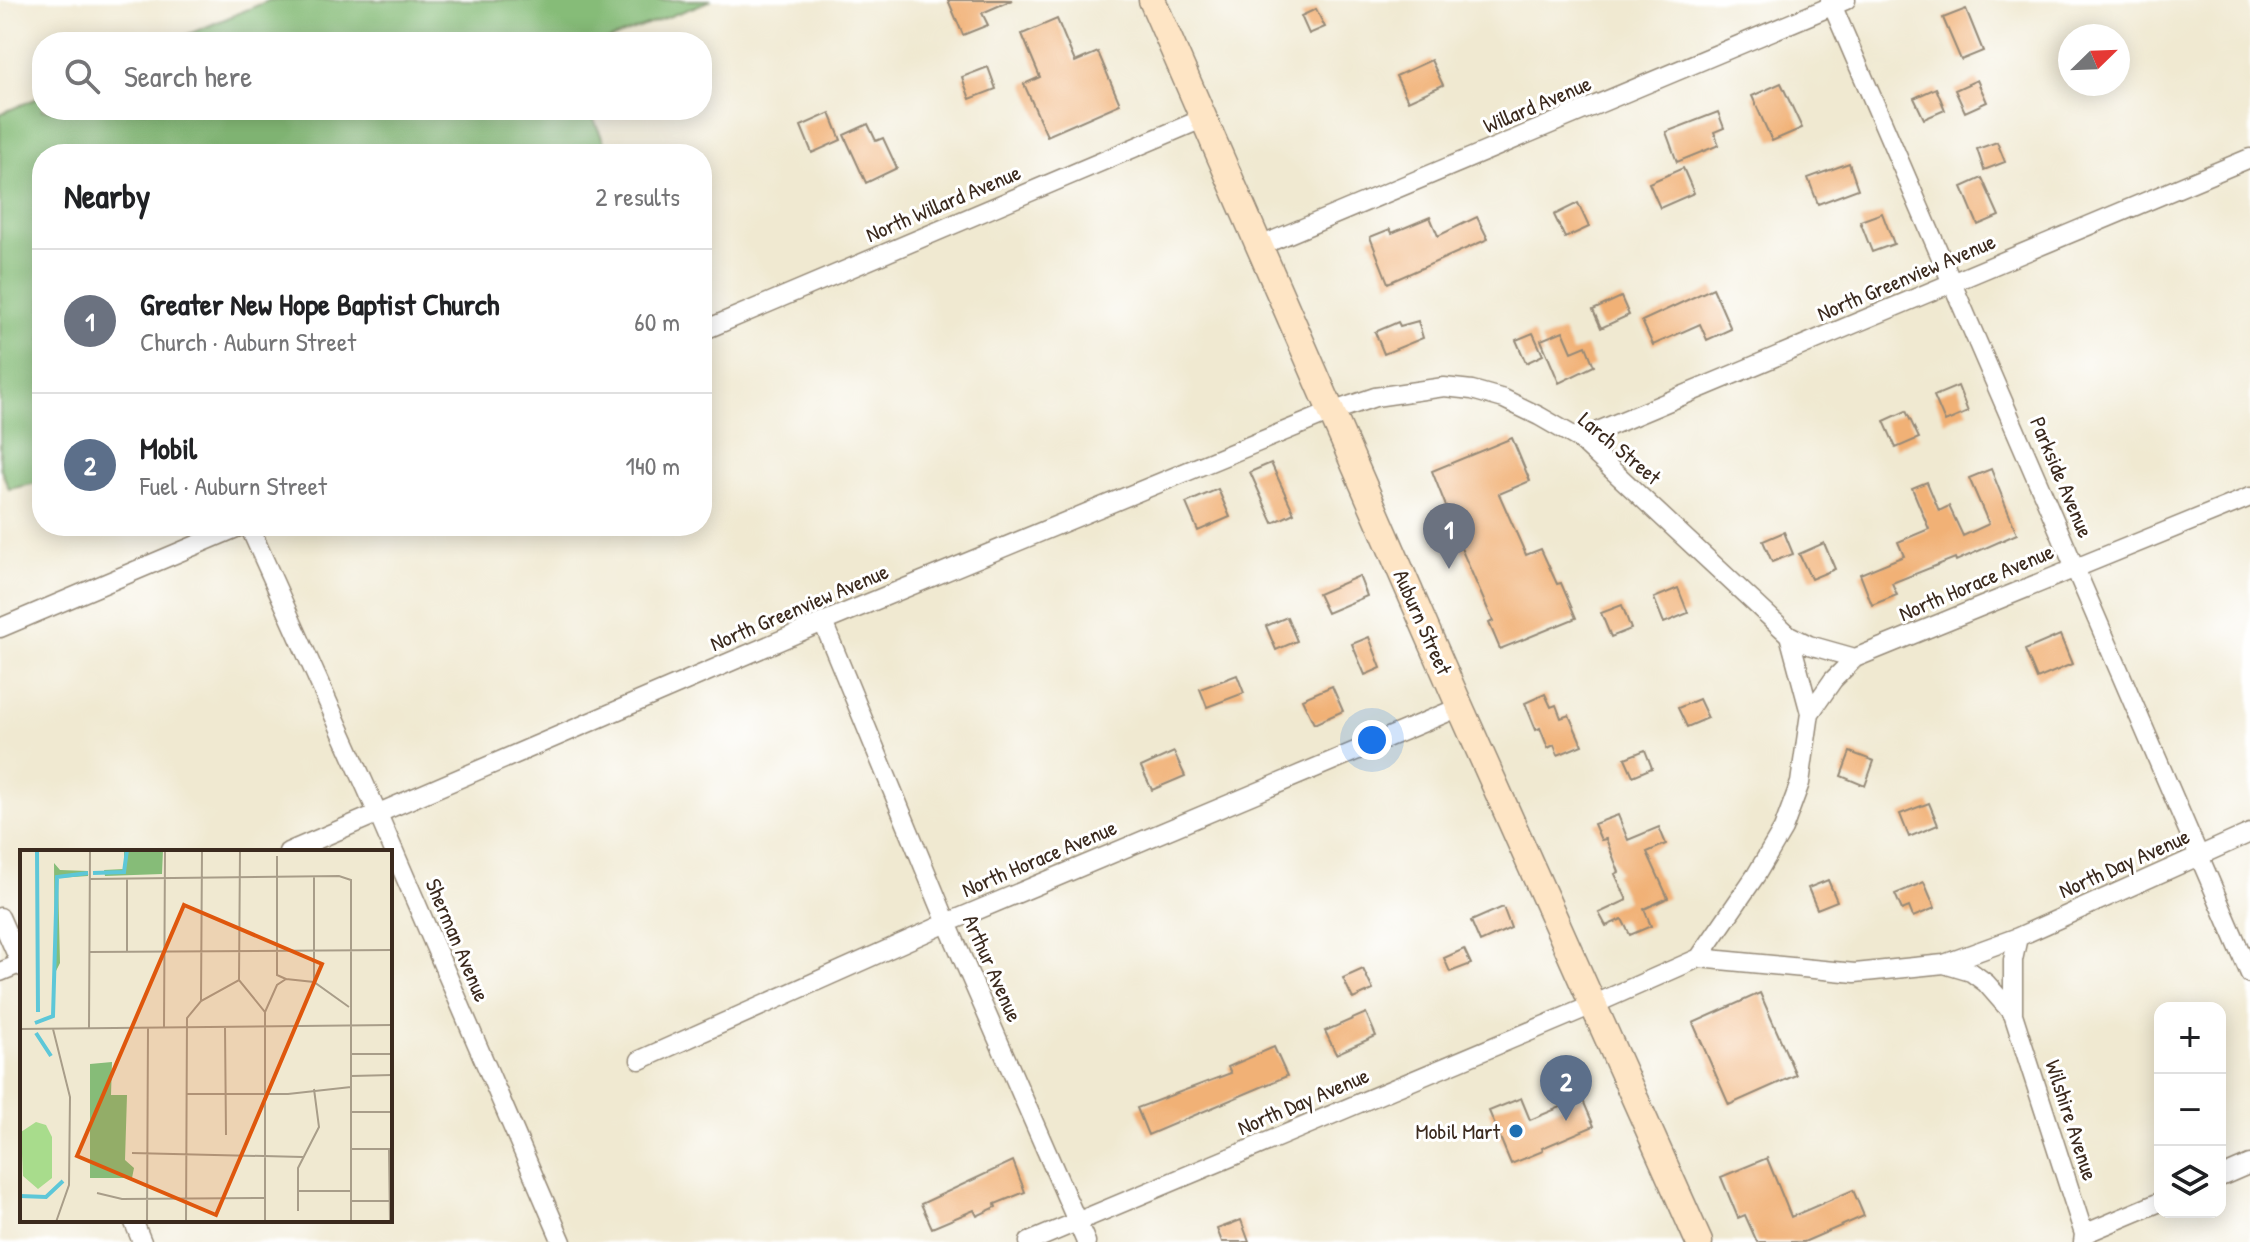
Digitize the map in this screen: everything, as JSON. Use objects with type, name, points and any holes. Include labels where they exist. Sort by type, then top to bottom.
[{"type":"main road","name":"Auburn Street","points":[[1152,0],[1460,707],[1699,1242]]},
{"type":"street","name":"Willard Avenue","points":[[1260,246],[1836,2]]},
{"type":"street","name":"Parkside Avenue","points":[[1836,2],[1952,284],[2250,974]]},
{"type":"street","name":"North Willard Avenue","points":[[712,327],[1202,119]]},
{"type":"street","name":"North Greenview Avenue","points":[[1579,439],[2250,158]]},
{"type":"street","name":"Larch Street","points":[[1331,412],[1375,397],[1444,387],[1472,390],[1504,399],[1579,439],[1789,635],[1809,645],[1855,658]]},
{"type":"street","name":"North Greenview Avenue","points":[[293,850],[823,622],[1331,412]]},
{"type":"street","name":"North Horace Avenue","points":[[1855,658],[2250,497]]},
{"type":"street","points":[[0,628],[217,536]]},
{"type":"street","name":"Sherman Avenue","points":[[253,536],[378,814],[562,1242]]},
{"type":"street","name":"Arthur Avenue","points":[[823,622],[947,923],[1086,1242]]},
{"type":"street","points":[[1595,1004],[1699,958],[1756,875],[1783,829],[1800,783],[1810,713],[1789,635]]},
{"type":"street","points":[[1810,713],[1833,680],[1855,658]]},
{"type":"street","name":"North Horace Avenue","points":[[640,1060],[947,923],[1460,707]]},
{"type":"street","name":"North Day Avenue","points":[[1699,958],[1855,973],[1944,964],[2018,937],[2250,833]]},
{"type":"street","points":[[0,917],[20,963]]},
{"type":"street","points":[[2013,1014],[2012,982],[2018,937]]},
{"type":"street","name":"North Day Avenue","points":[[1944,964],[1971,972],[1986,983],[2013,1014]]},
{"type":"street","points":[[0,972],[20,965]]},
{"type":"street","name":"North Day Avenue","points":[[1029,1242],[1595,1004]]},
{"type":"street","name":"Wilshire Avenue","points":[[2013,1014],[2084,1238]]},
{"type":"street","points":[[2226,1174],[2250,1164]]},
{"type":"street","points":[[2084,1238],[2154,1205]]},
{"type":"street","points":[[134,1222],[142,1242]]},
{"type":"green space","points":[[270,0],[712,0],[629,32],[194,32]]},
{"type":"green space","points":[[32,100],[32,120],[594,120],[605,144],[32,144],[32,484],[9,489],[0,467],[0,114]]},
{"type":"building","points":[[948,0],[1012,0],[982,13],[988,25],[963,35]]},
{"type":"building","points":[[1316,9],[1325,27],[1309,34],[1301,16]]},
{"type":"building","points":[[1966,9],[1983,51],[1961,60],[1943,18]]},
{"type":"building","points":[[1057,19],[1075,62],[1098,52],[1120,104],[1047,136],[1024,84],[1040,77],[1022,34]]},
{"type":"building","points":[[1431,60],[1443,85],[1408,101],[1396,76]]},
{"type":"building","points":[[988,67],[996,89],[970,99],[962,77]]},
{"type":"building","points":[[1977,80],[1987,102],[1965,112],[1955,90]]},
{"type":"building","points":[[1781,83],[1802,128],[1772,141],[1752,96]]},
{"type":"building","points":[[1936,88],[1945,110],[1924,119],[1914,98]]},
{"type":"building","points":[[1718,112],[1724,128],[1714,132],[1719,145],[1677,162],[1666,132]]},
{"type":"building","points":[[830,113],[841,140],[812,153],[801,126]]},
{"type":"building","points":[[868,124],[876,141],[883,138],[897,168],[866,183],[844,135]]},
{"type":"building","points":[[1997,142],[2005,162],[1984,170],[1977,149]]},
{"type":"building","points":[[1849,163],[1858,189],[1818,204],[1808,178]]},
{"type":"building","points":[[1683,168],[1694,193],[1660,208],[1649,183]]},
{"type":"building","points":[[1982,178],[1999,216],[1978,225],[1962,187]]},
{"type":"building","points":[[1578,203],[1589,227],[1565,238],[1554,215]]},
{"type":"building","points":[[1882,213],[1894,244],[1872,252],[1860,221]]},
{"type":"building","points":[[1430,217],[1438,236],[1477,217],[1488,239],[1388,283],[1370,237],[1390,229],[1392,233]]},
{"type":"building","points":[[1713,288],[1731,329],[1707,340],[1700,324],[1653,345],[1642,321]]},
{"type":"building","points":[[1621,297],[1629,315],[1601,328],[1593,310]]},
{"type":"building","points":[[1418,321],[1423,338],[1384,354],[1375,332],[1398,322],[1400,326]]},
{"type":"building","points":[[1563,331],[1572,352],[1586,346],[1594,366],[1559,383],[1541,340]]},
{"type":"building","points":[[1533,333],[1543,355],[1526,363],[1516,340]]},
{"type":"building","points":[[1958,386],[1968,412],[1945,422],[1934,396]]},
{"type":"building","points":[[1906,411],[1919,438],[1896,448],[1884,421]]},
{"type":"building","points":[[1512,438],[1530,481],[1499,494],[1526,555],[1541,549],[1557,584],[1561,583],[1576,618],[1500,649],[1489,623],[1493,621],[1453,530],[1432,471]]},
{"type":"building","points":[[1271,463],[1294,513],[1273,523],[1250,472]]},
{"type":"building","points":[[1991,469],[2017,534],[1956,561],[1955,558],[1892,583],[1897,595],[1872,605],[1860,574],[1904,556],[1898,542],[1929,529],[1912,488],[1927,482],[1939,511],[1949,506],[1963,536],[1989,524],[1969,478]]},
{"type":"building","points":[[1218,489],[1230,517],[1198,531],[1186,503]]},
{"type":"building","points":[[1784,532],[1793,554],[1772,562],[1763,541]]},
{"type":"building","points":[[1824,543],[1835,569],[1811,579],[1799,554]]},
{"type":"building","points":[[1359,576],[1367,596],[1327,613],[1318,594]]},
{"type":"building","points":[[1678,588],[1688,613],[1664,623],[1654,598]]},
{"type":"building","points":[[1622,605],[1631,629],[1611,637],[1601,613]]},
{"type":"building","points":[[1287,617],[1297,641],[1276,650],[1266,626]]},
{"type":"building","points":[[2060,635],[2072,664],[2037,679],[2025,650]]},
{"type":"building","points":[[1369,637],[1381,668],[1365,675],[1352,644]]},
{"type":"building","points":[[1237,675],[1244,693],[1207,707],[1200,689]]},
{"type":"building","points":[[1332,686],[1343,711],[1314,724],[1302,699]]},
{"type":"building","points":[[1545,694],[1551,707],[1556,705],[1561,718],[1569,715],[1582,745],[1558,755],[1554,745],[1548,748],[1540,728],[1536,730],[1525,703]]},
{"type":"building","points":[[1699,699],[1708,718],[1687,727],[1678,708]]},
{"type":"building","points":[[1645,750],[1652,768],[1633,776],[1625,758]]},
{"type":"building","points":[[1174,752],[1185,776],[1152,790],[1141,767]]},
{"type":"building","points":[[1850,752],[1874,761],[1865,786],[1841,776]]},
{"type":"building","points":[[1929,803],[1938,825],[1909,837],[1900,814]]},
{"type":"building","points":[[1618,815],[1628,840],[1659,827],[1666,844],[1647,852],[1668,898],[1644,909],[1651,926],[1630,935],[1622,919],[1606,926],[1599,913],[1627,900],[1615,874],[1619,872],[1606,839],[1601,840],[1594,824]]},
{"type":"building","points":[[1828,880],[1837,901],[1817,909],[1808,888]]},
{"type":"building","points":[[1924,882],[1935,908],[1913,917],[1909,907],[1902,910],[1895,894]]},
{"type":"building","points":[[1503,907],[1511,928],[1480,942],[1471,921]]},
{"type":"building","points":[[1464,949],[1471,964],[1450,972],[1444,958]]},
{"type":"building","points":[[1363,969],[1373,990],[1353,999],[1343,978]]},
{"type":"building","points":[[1760,993],[1796,1075],[1729,1105],[1693,1023]]},
{"type":"building","points":[[1366,1013],[1376,1036],[1336,1054],[1325,1031]]},
{"type":"building","points":[[1274,1047],[1287,1076],[1148,1135],[1137,1108],[1231,1073],[1228,1067]]},
{"type":"building","points":[[1521,1098],[1530,1120],[1582,1098],[1594,1126],[1511,1164],[1489,1111]]},
{"type":"building","points":[[1767,1158],[1791,1217],[1853,1190],[1864,1216],[1804,1242],[1757,1242],[1745,1215],[1738,1218],[1721,1177]]},
{"type":"building","points":[[1013,1161],[1025,1192],[995,1204],[996,1207],[977,1216],[974,1210],[932,1228],[921,1204]]},
{"type":"building","points":[[1241,1220],[1249,1242],[1222,1242],[1217,1229]]},
{"type":"place","name":"Greater New Hope Baptist Church","points":[[1449,569]]},
{"type":"place","name":"Mobil","points":[[1566,1121]]},
{"type":"place","name":"Mobil Mart","points":[[1516,1131]]}]
